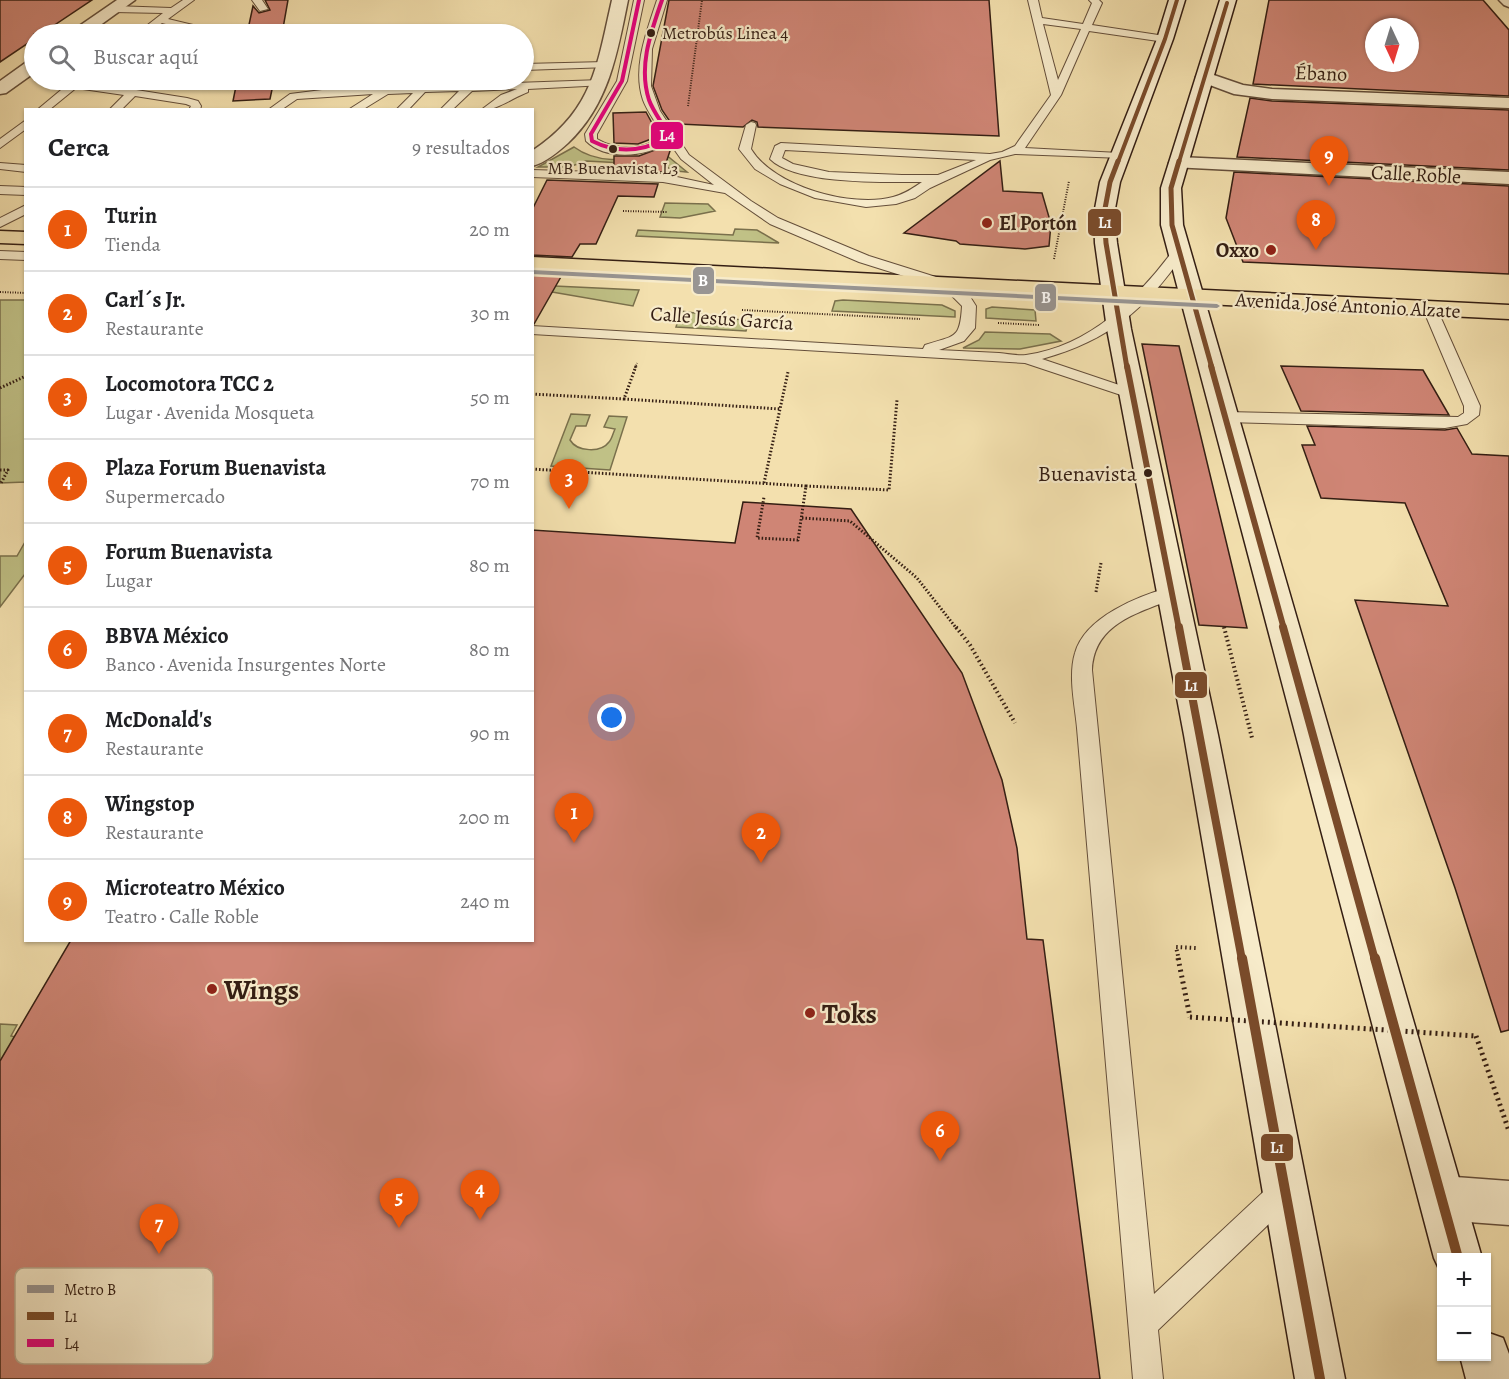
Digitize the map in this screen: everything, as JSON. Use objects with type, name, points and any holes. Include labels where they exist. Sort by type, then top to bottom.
[{"type":"main road","points":[[534,159],[567,135],[584,118],[601,83],[620,0]]},
{"type":"main road","points":[[1177,0],[1164,41],[1110,182],[1104,214],[1116,307],[1132,394],[1201,735],[1320,1379]]},
{"type":"main road","points":[[1228,0],[1172,188],[1170,205],[1172,225],[1457,1253]]},
{"type":"main road","points":[[93,24],[116,8]]},
{"type":"main road","points":[[12,58],[24,59]]},
{"type":"main road","points":[[0,89],[24,72]]},
{"type":"main road","name":"Ébano","points":[[1205,77],[1240,90],[1272,94],[1509,103]]},
{"type":"main road","name":"Calle Roble","points":[[1179,163],[1509,178]]},
{"type":"main road","points":[[0,237],[24,238]]},
{"type":"main road","name":"Avenida José Antonio Alzate","points":[[534,264],[950,286],[1116,307],[1143,295],[1509,312]]},
{"type":"main road","points":[[1442,1198],[1509,1203]]},
{"type":"main road","points":[[1486,1361],[1491,1379]]},
{"type":"lane","points":[[155,24],[189,0]]},
{"type":"lane","points":[[257,0],[263,9]]},
{"type":"lane","points":[[639,0],[626,72],[591,134],[592,141],[599,147],[611,150],[644,149],[659,144],[667,138],[667,132]]},
{"type":"lane","points":[[662,0],[653,26],[644,76],[648,99],[685,157],[729,191],[774,221],[864,259],[950,286]]},
{"type":"lane","points":[[1033,0],[1056,95]]},
{"type":"lane","points":[[1015,151],[1020,148],[1056,95],[1096,3],[1094,0]]},
{"type":"lane","points":[[116,8],[167,16],[184,24]]},
{"type":"lane","points":[[1038,20],[1084,32]]},
{"type":"lane","points":[[1041,32],[1084,32],[1164,41]]},
{"type":"lane","points":[[534,67],[605,64]]},
{"type":"lane","points":[[534,85],[601,83]]},
{"type":"lane","points":[[44,108],[66,90]]},
{"type":"lane","points":[[112,90],[187,101],[194,103],[195,108]]},
{"type":"lane","points":[[276,108],[294,96],[388,90]]},
{"type":"lane","points":[[356,108],[388,90]]},
{"type":"lane","points":[[403,108],[422,90]]},
{"type":"lane","points":[[447,108],[467,90]]},
{"type":"lane","points":[[489,108],[505,97],[522,90]]},
{"type":"lane","points":[[321,104],[336,92]]},
{"type":"lane","points":[[116,108],[131,94]]},
{"type":"lane","points":[[0,145],[24,125]]},
{"type":"lane","points":[[751,125],[745,149],[749,157],[768,174],[833,201],[862,203],[889,201],[911,195],[923,187],[990,157],[1015,151],[1119,156]]},
{"type":"lane","points":[[940,179],[815,174],[784,166],[776,159],[781,146],[990,157]]},
{"type":"lane","points":[[0,166],[24,169]]},
{"type":"lane","points":[[534,173],[663,178],[729,191]]},
{"type":"lane","points":[[0,190],[24,191]]},
{"type":"lane","points":[[0,223],[24,210]]},
{"type":"lane","points":[[1143,295],[1180,251]]},
{"type":"lane","points":[[0,255],[24,256]]},
{"type":"lane","name":"Calle Jesús García","points":[[910,352],[945,344],[959,338],[968,328],[969,306],[964,298],[950,286]]},
{"type":"lane","name":"Calle Jesús García","points":[[1028,359],[1074,345],[1107,328],[1116,307]]},
{"type":"lane","points":[[1226,417],[1445,423],[1462,421],[1471,415],[1472,406],[1430,309]]},
{"type":"lane","name":"Calle Jesús García","points":[[534,330],[1028,359],[1132,394]]},
{"type":"lane","points":[[1148,1379],[1088,740],[1083,655],[1090,637],[1107,622],[1171,593]]},
{"type":"lane","points":[[1143,1324],[1285,1190]]},
{"type":"path","points":[[687,113],[702,0]]},
{"type":"path","points":[[1054,259],[1070,177]]},
{"type":"path","points":[[623,211],[668,212]]},
{"type":"path","points":[[0,292],[24,293]]},
{"type":"path","points":[[735,310],[930,320]]},
{"type":"path","points":[[996,323],[1040,325]]},
{"type":"path","points":[[624,399],[637,363]]},
{"type":"path","points":[[765,483],[788,371]]},
{"type":"path","points":[[0,388],[24,377]]},
{"type":"path","points":[[534,394],[780,408]]},
{"type":"path","points":[[534,469],[889,490],[897,400]]},
{"type":"path","points":[[0,470],[8,470],[1,483]]},
{"type":"path","points":[[764,497],[758,538],[798,540],[806,486]]},
{"type":"path","points":[[802,518],[850,521],[917,578],[970,645],[1015,723]]},
{"type":"path","points":[[1224,627],[1252,738]]},
{"type":"path","points":[[1176,947],[1190,1017],[1476,1036],[1509,1131]]},
{"type":"green space","points":[[574,147],[595,157],[618,160],[665,154],[687,172],[676,171],[661,165],[586,161],[569,167],[538,167]]},
{"type":"green space","points":[[665,203],[708,204],[715,211],[680,218],[660,217]]},
{"type":"green space","points":[[735,229],[757,230],[779,243],[636,236],[638,230],[733,235]]},
{"type":"green space","points":[[534,285],[639,290],[633,306],[552,292]]},
{"type":"green space","points":[[0,300],[24,300],[24,482],[0,483]]},
{"type":"green space","points":[[835,301],[942,305],[955,311],[955,317],[832,311]]},
{"type":"green space","points":[[992,307],[1035,310],[1036,321],[986,318],[986,309]]},
{"type":"green space","points":[[681,311],[749,321],[746,331],[676,327]]},
{"type":"green space","points":[[985,332],[1050,334],[1061,341],[1020,349],[963,348],[979,340]]},
{"type":"green space","points":[[571,414],[590,415],[586,426],[576,426],[570,440],[578,447],[589,450],[605,446],[611,439],[615,429],[604,427],[609,416],[627,417],[610,470],[551,466]]},
{"type":"green space","points":[[24,544],[24,575],[0,607],[0,556],[17,556]]},
{"type":"green space","points":[[0,1024],[17,1025],[11,1036],[16,1037],[0,1065]]},
{"type":"building","points":[[0,0],[92,0],[56,24],[24,24],[24,46],[0,62]]},
{"type":"building","points":[[265,0],[288,0],[284,24],[249,24],[253,6],[259,13],[270,10]]},
{"type":"building","points":[[669,0],[989,0],[999,136],[758,127],[757,122],[752,120],[743,127],[679,124],[677,132],[662,110],[653,86]]},
{"type":"building","points":[[1269,0],[1483,0],[1509,30],[1509,96],[1253,84]]},
{"type":"building","points":[[235,90],[272,90],[270,99],[233,101]]},
{"type":"building","points":[[1250,98],[1272,101],[1509,110],[1509,170],[1237,157]]},
{"type":"building","points":[[646,112],[659,136],[638,144],[614,143],[613,113]]},
{"type":"building","points":[[668,145],[671,148],[663,172],[614,170],[614,156],[639,156]]},
{"type":"building","points":[[1000,161],[1003,191],[1042,193],[1051,224],[1049,246],[1025,249],[960,244],[956,241],[904,233]]},
{"type":"building","points":[[1234,172],[1509,186],[1509,274],[1243,262],[1226,218]]},
{"type":"building","points":[[547,180],[658,184],[654,197],[618,196],[596,244],[580,244],[572,257],[534,255],[534,206]]},
{"type":"building","points":[[534,273],[562,275],[534,324]]},
{"type":"building","points":[[1142,344],[1179,346],[1247,628],[1199,625]]},
{"type":"building","points":[[1281,366],[1423,370],[1449,415],[1301,411]]},
{"type":"building","points":[[1307,426],[1445,430],[1457,428],[1472,454],[1509,456],[1509,1030],[1501,1032],[1455,888],[1355,600],[1448,606],[1405,503],[1321,498],[1302,445],[1315,445]]},
{"type":"building","points":[[743,502],[851,509],[962,673],[1002,780],[1017,848],[1027,939],[1043,940],[1100,1379],[0,1379],[0,1061],[70,942],[534,942],[534,530],[735,543]]},
{"type":"metro line","name":"B","points":[[534,272],[1217,306]]},
{"type":"transit line","name":"L4","points":[[639,0],[622,81],[591,134],[592,141],[611,149],[639,149],[667,138],[667,132],[649,100],[644,75],[647,49],[662,0]]},
{"type":"transit line","name":"L1","points":[[1177,0],[1165,39],[1110,182],[1104,214],[1106,243],[1119,329],[1201,735],[1320,1379]]},
{"type":"transit line","name":"L1","points":[[1227,3],[1171,188],[1172,225],[1457,1253]]},
{"type":"place","name":"Metrobús Linea 4","points":[[651,33]]},
{"type":"place","name":"MB Buenavista L3","points":[[613,149]]},
{"type":"place","name":"Microteatro México","points":[[1329,186]]},
{"type":"place","name":"El Portón","points":[[987,223]]},
{"type":"place","name":"Oxxo","points":[[1271,250]]},
{"type":"place","name":"Wingstop","points":[[1316,250]]},
{"type":"place","name":"Buenavista","points":[[1148,473]]},
{"type":"place","name":"Locomotora TCC 2","points":[[569,509]]},
{"type":"place","name":"Turin","points":[[574,843]]},
{"type":"place","name":"Carl´s Jr.","points":[[761,863]]},
{"type":"place","name":"Wings","points":[[212,989]]},
{"type":"place","name":"Toks","points":[[810,1013]]},
{"type":"place","name":"BBVA México","points":[[940,1161]]},
{"type":"place","name":"Plaza Forum Buenavista","points":[[480,1220]]},
{"type":"place","name":"Forum Buenavista","points":[[399,1228]]},
{"type":"place","name":"McDonald's","points":[[159,1254]]}]
